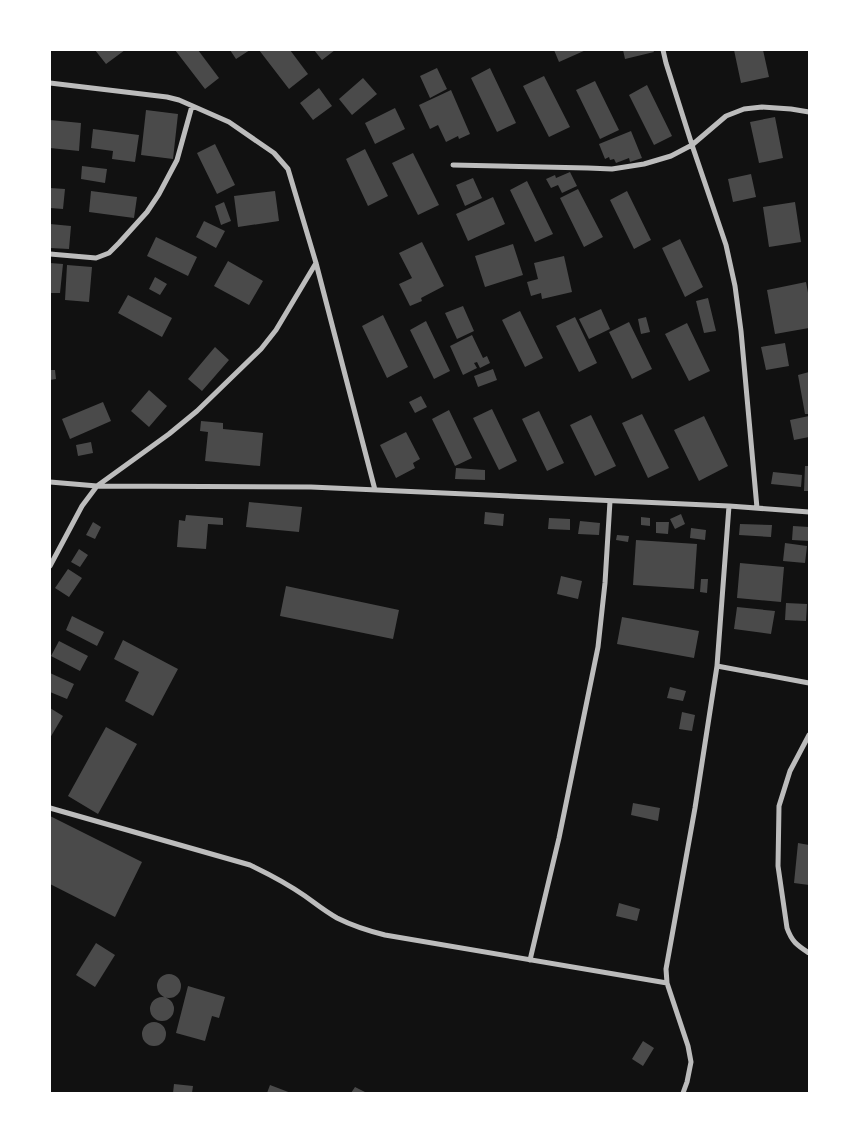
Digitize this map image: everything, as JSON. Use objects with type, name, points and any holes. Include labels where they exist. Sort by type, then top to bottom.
[{"type":"street","points":[[663,50],[692,145],[726,245],[741,331],[757,508]]},
{"type":"street","points":[[50,83],[179,100],[230,122],[274,153],[282,162],[288,170],[316,263],[375,490]]},
{"type":"street","points":[[50,254],[96,258],[109,253],[119,243],[146,212],[177,160],[192,106]]},
{"type":"street","points":[[454,165],[612,169],[644,164],[671,156],[692,145],[726,116],[744,109],[762,107],[809,112]]},
{"type":"street","points":[[50,566],[82,506],[97,486],[190,417],[261,349],[276,330],[316,263]]},
{"type":"street","points":[[50,482],[97,486],[311,487],[729,506],[809,512]]},
{"type":"street","points":[[530,960],[559,838],[598,647],[610,501]]},
{"type":"street","points":[[683,1093],[691,1062],[688,1046],[667,983],[666,969],[697,799],[717,666],[729,506]]},
{"type":"street","points":[[717,666],[809,683]]},
{"type":"street","points":[[809,735],[790,771],[780,806],[778,866],[787,928],[795,944],[809,953]]},
{"type":"street","points":[[50,808],[250,865],[269,874],[337,918],[366,930],[395,937],[667,983]]},
{"type":"building","points":[[95,50],[125,50],[106,64]]},
{"type":"building","points":[[175,50],[198,50],[219,78],[205,89]]},
{"type":"building","points":[[230,50],[250,50],[236,59]]},
{"type":"building","points":[[259,50],[290,50],[308,74],[289,89]]},
{"type":"building","points":[[314,50],[335,50],[322,60]]},
{"type":"building","points":[[554,50],[586,50],[559,62]]},
{"type":"building","points":[[623,50],[653,50],[654,52],[625,59]]},
{"type":"building","points":[[734,50],[763,50],[769,77],[741,83]]},
{"type":"building","points":[[437,68],[447,89],[430,98],[420,76]]},
{"type":"building","points":[[490,68],[516,123],[497,132],[471,78]]},
{"type":"building","points":[[544,76],[570,127],[549,137],[523,86]]},
{"type":"building","points":[[363,78],[377,94],[352,115],[339,99]]},
{"type":"building","points":[[595,81],[619,130],[600,139],[576,90]]},
{"type":"building","points":[[647,85],[672,136],[654,145],[629,95]]},
{"type":"building","points":[[319,88],[332,106],[313,120],[300,103]]},
{"type":"building","points":[[451,90],[470,134],[459,139],[458,136],[446,142],[438,125],[430,129],[419,105]]},
{"type":"building","points":[[395,108],[405,129],[375,144],[365,123]]},
{"type":"building","points":[[146,110],[178,114],[173,159],[141,155]]},
{"type":"building","points":[[775,117],[783,158],[759,163],[750,122]]},
{"type":"building","points":[[50,120],[81,123],[79,151],[50,148]]},
{"type":"building","points":[[93,129],[139,135],[135,162],[112,159],[113,151],[91,148]]},
{"type":"building","points":[[631,131],[642,158],[630,162],[629,158],[616,163],[614,159],[610,160],[609,157],[605,159],[599,144]]},
{"type":"building","points":[[215,144],[235,185],[217,194],[197,153]]},
{"type":"building","points":[[365,149],[388,196],[368,206],[346,159]]},
{"type":"building","points":[[413,153],[439,205],[418,215],[392,163]]},
{"type":"building","points":[[82,166],[107,169],[105,183],[81,179]]},
{"type":"building","points":[[570,172],[577,186],[562,193],[558,185],[551,188],[546,179],[555,175],[556,178]]},
{"type":"building","points":[[751,174],[756,197],[733,202],[728,179]]},
{"type":"building","points":[[473,178],[482,198],[465,206],[456,185]]},
{"type":"building","points":[[527,181],[553,234],[535,242],[510,190]]},
{"type":"building","points":[[50,188],[65,189],[63,209],[50,208]]},
{"type":"building","points":[[578,189],[603,237],[584,247],[560,198]]},
{"type":"building","points":[[91,191],[137,197],[134,218],[89,212]]},
{"type":"building","points":[[275,191],[279,221],[238,227],[234,196]]},
{"type":"building","points":[[627,191],[651,240],[634,249],[610,200]]},
{"type":"building","points":[[493,197],[505,224],[468,241],[456,214]]},
{"type":"building","points":[[224,202],[231,221],[221,225],[215,206]]},
{"type":"building","points":[[795,202],[801,242],[769,247],[763,207]]},
{"type":"building","points":[[204,221],[225,231],[216,248],[196,237]]},
{"type":"building","points":[[50,224],[71,226],[69,249],[50,248]]},
{"type":"building","points":[[156,237],[197,257],[188,276],[147,256]]},
{"type":"building","points":[[680,239],[703,287],[685,297],[662,248]]},
{"type":"building","points":[[422,242],[444,286],[421,298],[422,301],[410,306],[399,284],[412,278],[399,253]]},
{"type":"building","points":[[513,244],[523,275],[485,287],[475,256]]},
{"type":"building","points":[[564,256],[572,292],[542,299],[541,293],[531,296],[527,282],[538,279],[534,263]]},
{"type":"building","points":[[228,261],[263,281],[249,305],[214,286]]},
{"type":"building","points":[[50,263],[63,264],[60,293],[50,293]]},
{"type":"building","points":[[67,265],[92,267],[89,302],[65,300]]},
{"type":"building","points":[[155,277],[167,284],[160,295],[149,289]]},
{"type":"building","points":[[806,282],[809,298],[809,328],[775,334],[767,290]]},
{"type":"building","points":[[128,295],[172,318],[162,337],[118,313]]},
{"type":"building","points":[[708,298],[716,331],[704,333],[696,301]]},
{"type":"building","points":[[463,306],[474,331],[457,339],[445,313]]},
{"type":"building","points":[[601,309],[610,329],[589,339],[579,319]]},
{"type":"building","points":[[520,311],[543,358],[525,367],[502,320]]},
{"type":"building","points":[[383,315],[408,367],[387,378],[362,326]]},
{"type":"building","points":[[575,317],[597,363],[579,372],[556,326]]},
{"type":"building","points":[[646,317],[650,332],[641,334],[638,319]]},
{"type":"building","points":[[426,321],[450,371],[434,379],[410,330]]},
{"type":"building","points":[[629,322],[652,369],[632,379],[609,332]]},
{"type":"building","points":[[687,323],[710,371],[689,381],[665,334]]},
{"type":"building","points":[[472,335],[483,358],[487,356],[490,363],[480,368],[477,362],[474,363],[477,368],[463,375],[450,346]]},
{"type":"building","points":[[785,343],[789,366],[766,370],[761,347]]},
{"type":"building","points":[[215,347],[229,360],[202,391],[188,379]]},
{"type":"building","points":[[493,369],[497,380],[478,387],[474,376]]},
{"type":"building","points":[[50,370],[55,370],[56,379],[50,380]]},
{"type":"building","points":[[809,372],[809,414],[805,414],[798,375]]},
{"type":"building","points":[[149,390],[167,406],[149,427],[131,411]]},
{"type":"building","points":[[421,396],[427,407],[415,413],[409,402]]},
{"type":"building","points":[[103,402],[111,421],[70,439],[62,419]]},
{"type":"building","points":[[492,409],[517,461],[499,470],[473,418]]},
{"type":"building","points":[[449,410],[472,458],[455,466],[432,419]]},
{"type":"building","points":[[539,411],[564,463],[547,471],[522,419]]},
{"type":"building","points":[[642,414],[669,468],[648,478],[622,423]]},
{"type":"building","points":[[591,415],[616,466],[595,476],[570,425]]},
{"type":"building","points":[[704,416],[728,466],[699,481],[674,430]]},
{"type":"building","points":[[809,416],[809,437],[794,440],[790,420]]},
{"type":"building","points":[[201,421],[223,423],[223,429],[263,433],[260,466],[205,461],[208,432],[200,431]]},
{"type":"building","points":[[406,432],[420,459],[413,463],[415,468],[396,478],[380,445]]},
{"type":"building","points":[[91,442],[93,453],[78,456],[76,445]]},
{"type":"building","points":[[805,466],[809,466],[809,491],[804,491]]},
{"type":"building","points":[[456,468],[485,470],[485,480],[455,479]]},
{"type":"building","points":[[773,472],[802,475],[801,487],[771,484]]},
{"type":"building","points":[[249,502],[302,507],[299,532],[246,527]]},
{"type":"building","points":[[485,512],[504,514],[503,526],[484,524]]},
{"type":"building","points":[[681,514],[685,524],[675,529],[670,519]]},
{"type":"building","points":[[186,515],[223,518],[223,525],[208,524],[206,549],[177,547],[179,520],[185,521]]},
{"type":"building","points":[[641,517],[650,518],[650,526],[641,525]]},
{"type":"building","points":[[549,518],[570,519],[570,530],[548,529]]},
{"type":"building","points":[[580,521],[600,523],[599,535],[578,534]]},
{"type":"building","points":[[93,522],[101,527],[95,539],[86,535]]},
{"type":"building","points":[[656,522],[669,522],[668,534],[656,533]]},
{"type":"building","points":[[740,524],[772,525],[771,537],[739,535]]},
{"type":"building","points":[[793,526],[809,527],[809,541],[792,540]]},
{"type":"building","points":[[691,528],[706,530],[705,540],[690,538]]},
{"type":"building","points":[[617,535],[629,536],[628,542],[616,540]]},
{"type":"building","points":[[636,540],[697,544],[694,589],[633,585]]},
{"type":"building","points":[[785,543],[807,546],[805,563],[783,561]]},
{"type":"building","points":[[79,549],[88,555],[80,567],[71,562]]},
{"type":"building","points":[[740,563],[784,567],[781,602],[737,598]]},
{"type":"building","points":[[68,569],[82,578],[69,597],[55,588]]},
{"type":"building","points":[[561,576],[582,581],[578,599],[557,594]]},
{"type":"building","points":[[701,579],[708,579],[707,593],[700,592]]},
{"type":"building","points":[[286,586],[399,610],[393,639],[280,616]]},
{"type":"building","points":[[786,603],[807,604],[806,621],[785,620]]},
{"type":"building","points":[[737,607],[775,611],[771,634],[734,629]]},
{"type":"building","points":[[72,616],[104,632],[97,646],[66,630]]},
{"type":"building","points":[[622,617],[699,631],[694,658],[617,644]]},
{"type":"building","points":[[123,640],[178,669],[153,716],[125,701],[139,672],[114,659]]},
{"type":"building","points":[[59,641],[88,656],[80,671],[51,656]]},
{"type":"building","points":[[50,673],[74,684],[67,699],[50,692]]},
{"type":"building","points":[[670,687],[686,691],[683,701],[667,698]]},
{"type":"building","points":[[50,708],[63,716],[50,738]]},
{"type":"building","points":[[682,712],[695,715],[692,731],[679,729]]},
{"type":"building","points":[[106,727],[137,744],[98,814],[68,796]]},
{"type":"building","points":[[633,803],[660,808],[658,821],[631,815]]},
{"type":"building","points":[[50,816],[142,862],[115,917],[50,884]]},
{"type":"building","points":[[798,843],[809,845],[809,885],[794,883]]},
{"type":"building","points":[[619,903],[640,909],[637,921],[616,916]]},
{"type":"building","points":[[96,943],[115,955],[95,987],[76,975]]},
{"type":"building","points":[[169,974],[174,975],[180,981],[180,991],[174,997],[169,998],[164,997],[158,991],[157,986],[158,981],[164,975]]},
{"type":"building","points":[[188,986],[225,997],[219,1018],[212,1016],[205,1041],[176,1033]]},
{"type":"building","points":[[162,997],[170,1001],[174,1009],[170,1017],[162,1021],[154,1017],[150,1009],[154,1001]]},
{"type":"building","points":[[154,1022],[159,1023],[165,1029],[165,1039],[159,1045],[154,1046],[149,1045],[143,1039],[142,1034],[143,1029],[149,1023]]},
{"type":"building","points":[[643,1041],[654,1048],[643,1066],[632,1059]]},
{"type":"building","points":[[174,1084],[193,1086],[192,1093],[173,1093]]},
{"type":"building","points":[[270,1085],[291,1093],[267,1093]]},
{"type":"building","points":[[355,1087],[367,1093],[351,1093]]}]
